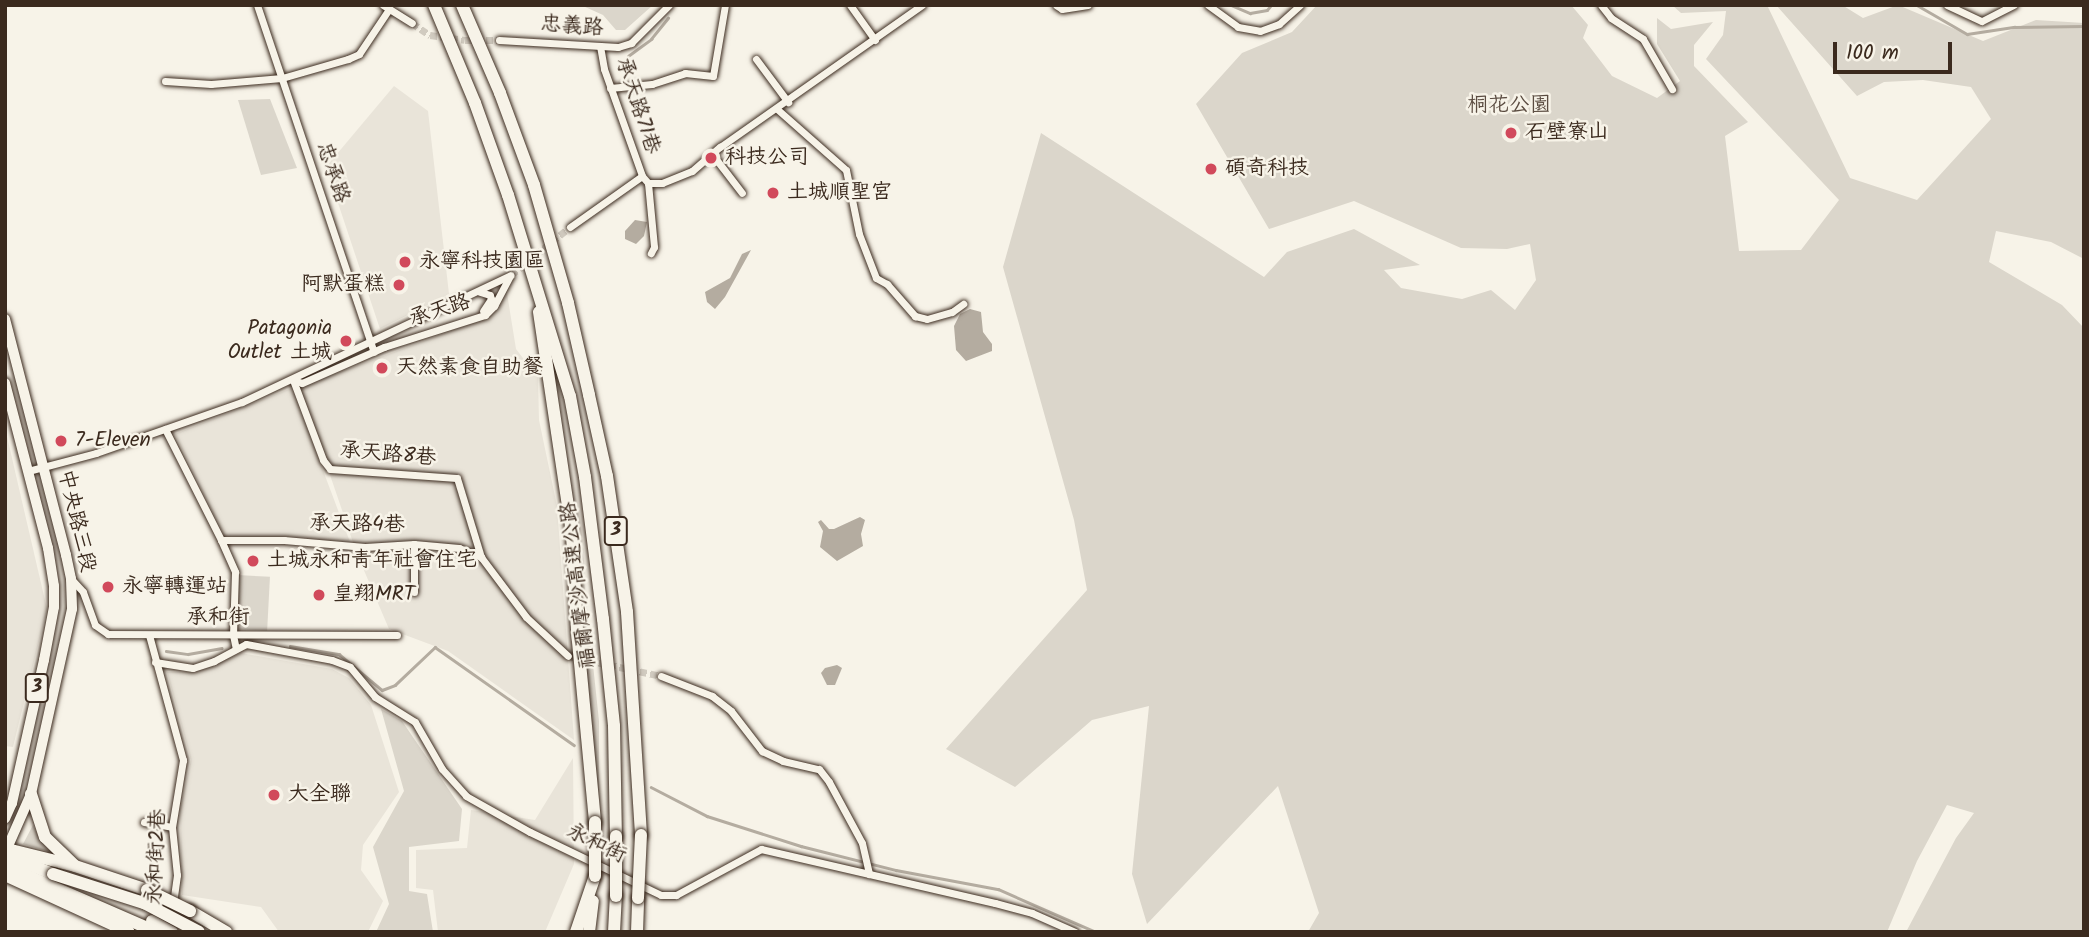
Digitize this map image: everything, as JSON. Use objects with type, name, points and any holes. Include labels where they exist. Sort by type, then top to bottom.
[{"type":"highway","name":"福爾摩沙高速公路","points":[[434,5],[475,103],[532,266],[570,396],[585,477],[614,726],[617,836],[614,932]]},
{"type":"highway","name":"福爾摩沙高速公路","points":[[462,5],[500,93],[534,185],[568,303],[607,476],[625,600],[636,723],[641,835],[637,932]]},
{"type":"highway","points":[[532,266],[572,534],[577,631],[595,822],[595,876],[589,932]]},
{"type":"highway","points":[[31,794],[44,837],[75,866]]},
{"type":"highway","points":[[6,853],[75,866],[147,890],[226,932]]},
{"type":"highway","points":[[6,853],[51,879],[157,932]]},
{"type":"highway","points":[[5,866],[144,903],[199,932]]},
{"type":"highway","points":[[5,875],[129,932]]},
{"type":"highway","points":[[576,932],[595,876]]},
{"type":"highway","points":[[51,879],[172,932]]},
{"type":"highway","points":[[51,879],[154,915],[185,932]]},
{"type":"main road","name":"中央路三段","points":[[5,319],[9,347],[71,579],[70,626],[31,794],[6,853]]},
{"type":"main road","name":"中央路三段","points":[[5,383],[50,554],[54,607],[12,803],[5,819]]},
{"type":"main road","points":[[50,554],[65,551]]},
{"type":"street","name":"忠承路","points":[[257,5],[374,352]]},
{"type":"street","name":"忠義路","points":[[499,40],[618,47],[631,43],[669,5]]},
{"type":"street","points":[[610,88],[652,84],[685,73],[713,76],[725,5]]},
{"type":"street","points":[[850,5],[875,40]]},
{"type":"street","points":[[649,183],[662,183],[692,171],[922,5]]},
{"type":"street","points":[[1056,5],[1062,9],[1088,5]]},
{"type":"street","points":[[1208,5],[1238,27],[1260,31],[1279,24],[1300,5]]},
{"type":"street","points":[[1601,5],[1611,18],[1643,39],[1672,89]]},
{"type":"street","points":[[1947,5],[1982,21],[2014,5]]},
{"type":"street","points":[[165,81],[211,84],[282,78],[359,54],[386,7],[412,23]]},
{"type":"street","name":"承天路71巷","points":[[600,46],[610,88],[642,176]]},
{"type":"street","points":[[756,59],[788,102]]},
{"type":"street","points":[[777,109],[846,170],[859,234],[876,278],[887,284],[915,316],[927,319],[952,312],[963,304]]},
{"type":"street","points":[[712,154],[742,193]]},
{"type":"street","points":[[570,227],[642,176],[649,183],[654,247],[650,253]]},
{"type":"street","name":"承天路","points":[[28,471],[165,429],[293,380],[511,275],[485,315],[374,352],[302,383],[293,380]]},
{"type":"street","points":[[492,285],[498,298]]},
{"type":"street","points":[[467,320],[490,303],[490,295],[477,292]]},
{"type":"street","name":"承天路8巷","points":[[293,380],[323,460],[330,469],[457,478],[481,557]]},
{"type":"street","points":[[165,429],[222,540],[235,572],[233,635],[236,649]]},
{"type":"street","name":"承天路4巷","points":[[222,540],[284,540],[365,547],[414,544],[459,548],[481,557]]},
{"type":"street","points":[[414,544],[414,592]]},
{"type":"street","points":[[481,557],[526,618],[568,656]]},
{"type":"street","name":"承和街","points":[[71,579],[83,592],[99,629],[108,634],[397,635]]},
{"type":"street","name":"永和街2巷","points":[[149,635],[183,760],[172,827],[177,874],[172,932]]},
{"type":"street","name":"永和街","points":[[155,662],[193,668],[214,661],[246,644],[332,660],[350,667],[375,697],[415,722],[442,769],[466,796],[530,832],[661,895],[676,895],[761,849],[868,871],[1020,910],[1075,932]]},
{"type":"street","points":[[661,676],[712,696],[731,711],[762,751],[783,761],[819,769],[829,782],[862,843],[868,871]]},
{"type":"street","points":[[144,822],[172,827]]},
{"type":"shaded area","points":[[394,86],[428,111],[449,294],[380,329],[326,167]]},
{"type":"shaded area","points":[[635,220],[647,222],[644,236],[636,244],[625,239],[625,231]]},
{"type":"shaded area","points":[[751,250],[725,297],[715,309],[707,302],[705,292],[730,278],[742,254]]},
{"type":"shaded area","points":[[506,287],[516,349],[538,378],[539,420],[557,506],[574,740],[448,651],[389,629],[357,554],[300,387],[475,322],[497,309]]},
{"type":"shaded area","points":[[970,309],[981,312],[983,332],[992,344],[992,351],[966,361],[956,350],[954,326],[960,314]]},
{"type":"shaded area","points":[[292,388],[350,542],[224,536],[175,434]]},
{"type":"shaded area","points":[[5,428],[47,609],[13,747],[5,746]]},
{"type":"shaded area","points":[[860,517],[865,520],[861,534],[863,546],[837,561],[820,547],[823,531],[818,522],[821,520],[829,529],[834,529]]},
{"type":"shaded area","name":"大全聯","points":[[241,653],[332,669],[349,678],[371,705],[399,792],[363,845],[361,870],[383,901],[368,932],[279,932],[261,907],[182,895],[180,810],[191,760],[167,672],[196,672]]},
{"type":"shaded area","points":[[837,665],[842,668],[835,685],[827,685],[821,673],[825,668]]},
{"type":"shaded area","points":[[573,758],[574,864],[545,932],[438,932],[433,890],[416,888],[416,850],[467,848],[471,810],[535,820]]},
{"type":"green space","points":[[565,5],[653,5],[625,30],[616,30],[603,15],[583,6]]},
{"type":"green space","name":"桐花公園","points":[[1317,5],[1571,5],[1588,25],[1583,38],[1612,76],[1657,98],[1680,81],[1657,44],[1657,18],[1671,29],[1713,22],[1694,45],[1694,66],[1748,122],[1725,136],[1739,251],[1801,250],[1839,200],[1706,59],[1723,35],[1726,11],[1681,13],[1672,5],[1767,5],[1850,178],[1917,200],[1991,119],[1971,87],[1923,80],[1884,82],[1857,96],[1776,5],[1842,5],[1863,18],[1898,5],[1983,41],[2036,20],[2084,23],[2084,259],[2051,242],[1996,231],[1989,262],[2062,305],[2084,328],[2083,932],[1906,932],[1956,838],[1974,813],[1947,805],[1917,861],[1887,932],[1308,932],[1319,913],[1278,786],[1147,924],[1132,874],[1149,706],[1092,720],[1015,787],[946,749],[1087,590],[1074,520],[1003,267],[1041,133],[1264,277],[1287,252],[1354,229],[1420,265],[1384,270],[1401,288],[1462,299],[1491,290],[1515,310],[1536,280],[1530,244],[1507,249],[1461,248],[1354,201],[1269,229],[1196,104],[1242,53],[1292,32]]},
{"type":"green space","points":[[270,99],[297,168],[261,175],[238,100]]},
{"type":"green space","points":[[580,543],[599,721],[599,845],[584,644]]},
{"type":"green space","points":[[237,575],[270,577],[267,631],[234,629]]},
{"type":"green space","points":[[381,709],[402,721],[462,809],[459,841],[409,847],[409,891],[427,894],[433,932],[376,932],[389,904],[373,847],[404,791]]},
{"type":"green space","points":[[33,825],[40,839],[50,852],[23,844]]},
{"type":"waterway","points":[[1231,5],[1250,13],[1267,10],[1271,5]]},
{"type":"waterway","points":[[1917,5],[1967,34],[2014,27],[2084,26]]},
{"type":"waterway","points":[[628,56],[651,39],[668,18]]},
{"type":"waterway","points":[[290,646],[339,654],[382,690],[395,685],[435,647],[574,745]]},
{"type":"waterway","points":[[166,651],[188,654],[221,648]]},
{"type":"waterway","points":[[651,787],[707,816],[801,846],[896,870],[998,889],[1096,932]]},
{"type":"tunnel","points":[[412,23],[430,35],[465,40],[499,40]]},
{"type":"tunnel","points":[[511,275],[570,227]]},
{"type":"tunnel","points":[[568,656],[661,676]]},
{"type":"place","name":"石壁寮山","points":[[1511,133]]},
{"type":"place","name":"科技公司","points":[[711,158]]},
{"type":"place","name":"碩奇科技","points":[[1211,169]]},
{"type":"place","name":"土城順聖宮","points":[[773,193]]},
{"type":"place","name":"永寧科技園區","points":[[405,262]]},
{"type":"place","name":"阿默蛋糕","points":[[399,285]]},
{"type":"place","name":"Patagonia Outlet 土城","points":[[346,341]]},
{"type":"place","name":"天然素食自助餐","points":[[382,368]]},
{"type":"place","name":"7-Eleven","points":[[61,441]]},
{"type":"place","name":"土城永和青年社會住宅","points":[[253,561]]},
{"type":"place","name":"永寧轉運站","points":[[108,587]]},
{"type":"place","name":"皇翔MRT","points":[[319,595]]},
{"type":"place","name":"大全聯","points":[[274,795]]}]
